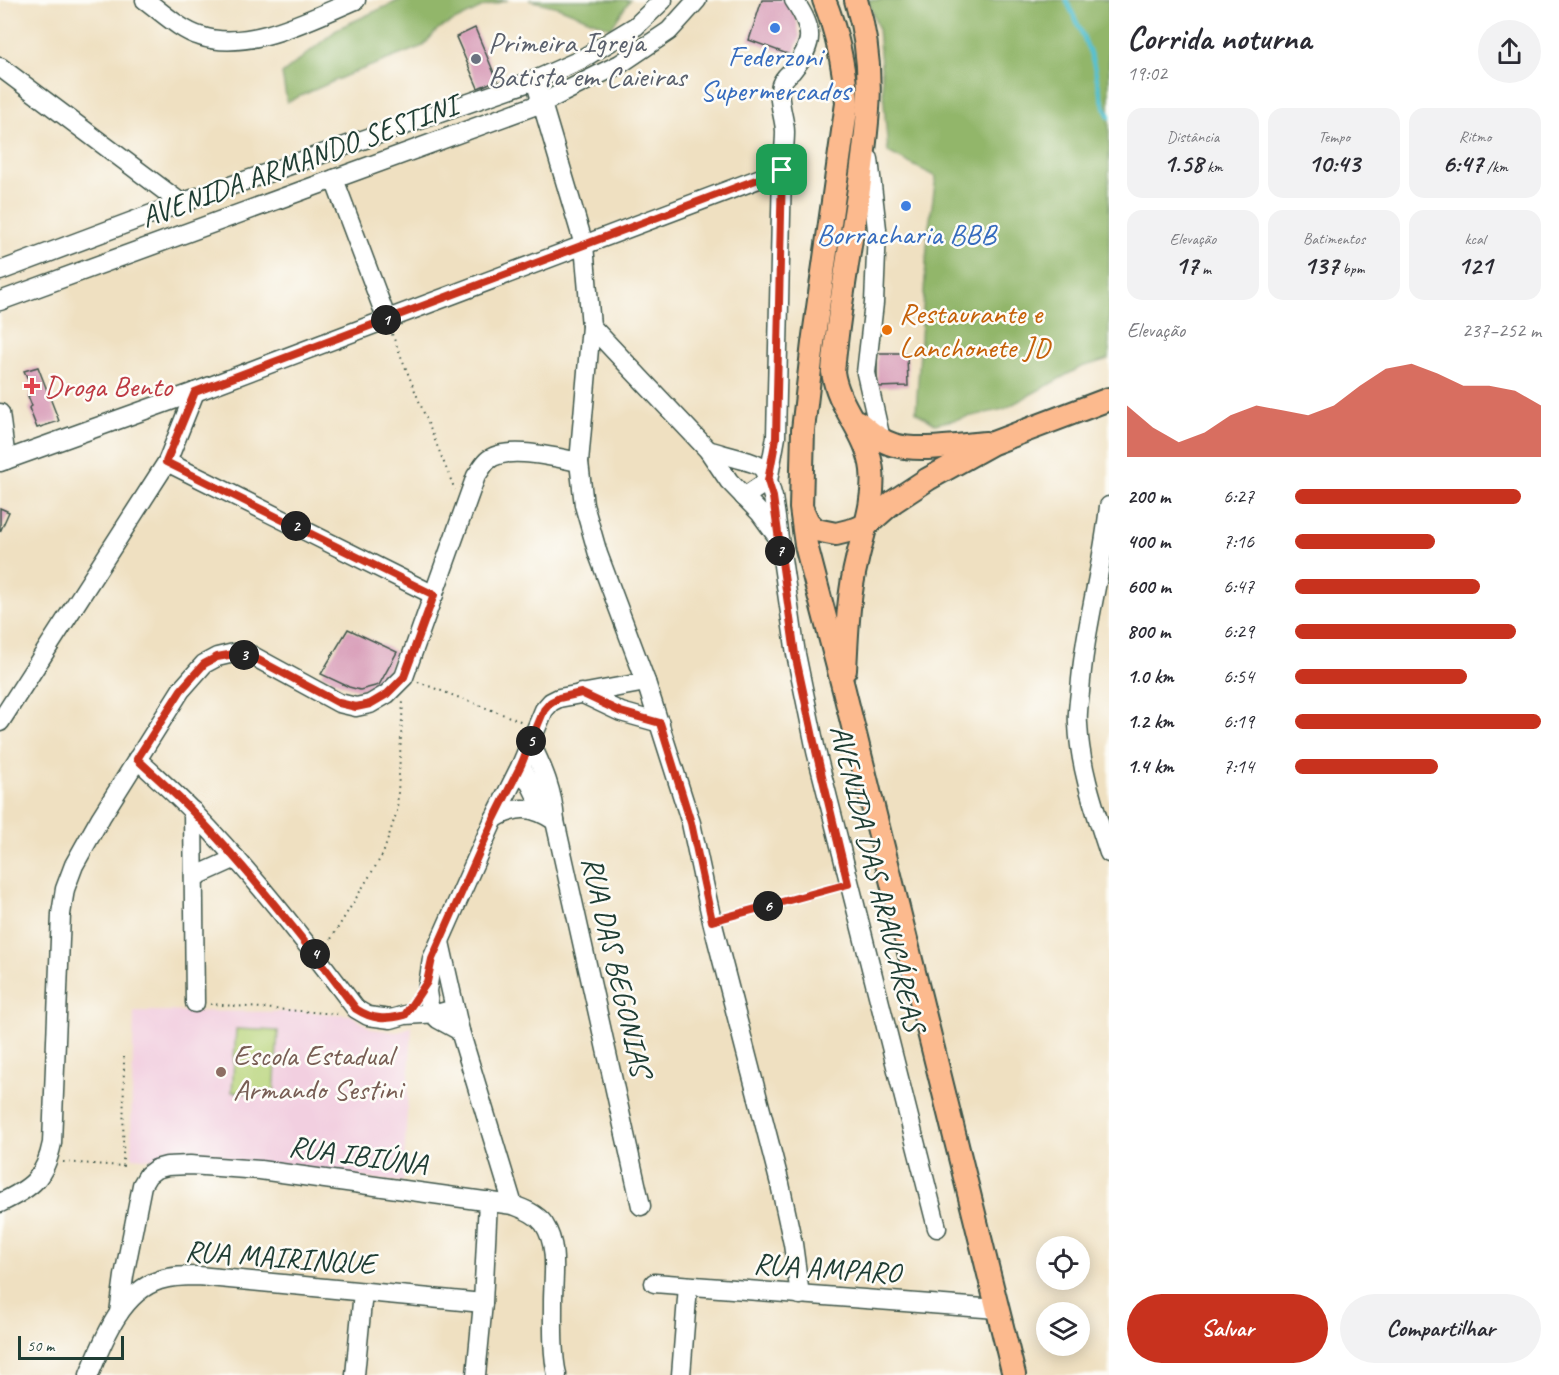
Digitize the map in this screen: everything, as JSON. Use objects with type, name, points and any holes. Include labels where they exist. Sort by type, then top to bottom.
[{"type":"main road","points":[[824,0],[834,24],[844,66],[847,104],[811,365],[804,430],[801,508],[810,565],[844,690],[1014,1375]]},
{"type":"main road","points":[[844,690],[851,593],[856,560],[868,524],[872,493],[869,450],[838,395],[833,372],[867,138],[870,98],[869,63],[862,20],[856,0]]},
{"type":"main road","points":[[801,508],[808,522],[816,530],[826,533],[846,532],[868,524],[893,502],[928,479],[993,442],[1109,399]]},
{"type":"main road","points":[[851,418],[880,439],[895,445],[909,447],[993,442]]},
{"type":"main road","points":[[851,593],[866,558],[886,522],[928,479]]},
{"type":"street","points":[[146,0],[198,36],[236,41],[294,25],[356,0]]},
{"type":"street","name":"AVENIDA ARMANDO SESTINI","points":[[0,271],[180,203],[535,80],[580,60],[636,26],[663,0]]},
{"type":"street","name":"AVENIDA ARMANDO SESTINI","points":[[0,301],[542,103],[620,64],[669,31],[697,0]]},
{"type":"street","points":[[744,496],[768,481],[776,438],[782,170],[785,133],[780,90],[783,81],[802,58],[809,44],[809,32],[802,12],[794,0]]},
{"type":"street","points":[[0,67],[180,203]]},
{"type":"street","points":[[535,80],[584,245],[591,326],[579,462],[585,505],[598,554],[646,682],[691,823],[712,921],[780,1184],[793,1244],[800,1295]]},
{"type":"street","points":[[867,138],[877,229],[874,303],[866,373],[880,439]]},
{"type":"street","points":[[0,413],[3,461],[195,392],[782,170]]},
{"type":"street","points":[[334,179],[387,320]]},
{"type":"street","points":[[591,326],[708,450],[729,481],[770,525],[778,539]]},
{"type":"street","points":[[0,722],[166,462],[195,392]]},
{"type":"street","points":[[729,481],[739,468],[750,462],[776,438]]},
{"type":"street","points":[[708,450],[761,467],[768,481]]},
{"type":"street","points":[[0,1203],[22,1193],[37,1179],[48,1161],[52,1143],[61,914],[65,889],[74,865],[181,690],[204,664],[217,657],[234,654],[251,656],[339,703],[356,707],[370,704],[387,694],[404,677],[476,476],[487,461],[510,452],[551,456],[579,462]]},
{"type":"street","points":[[166,462],[434,595]]},
{"type":"street","name":"AVENIDA DAS ARAUCÁREAS","points":[[768,481],[773,497],[795,654],[816,751],[937,1228]]},
{"type":"street","points":[[1109,506],[1101,565],[1082,660],[1078,722],[1082,759],[1091,799],[1109,853]]},
{"type":"street","points":[[460,1031],[432,1013],[428,1001],[427,982],[432,959],[544,710],[551,702],[559,698],[646,682]]},
{"type":"street","points":[[581,693],[621,712],[660,723]]},
{"type":"street","name":"RUA DAS BEGONIAS","points":[[533,734],[554,801],[550,818]]},
{"type":"street","points":[[137,759],[193,812],[236,858],[270,897],[356,1009],[378,1019],[391,1019],[405,1015],[440,1013],[455,1008]]},
{"type":"street","name":"RUA DAS BEGONIAS","points":[[521,765],[550,818],[641,1206]]},
{"type":"street","points":[[494,819],[514,809],[525,808],[550,818]]},
{"type":"street","points":[[193,812],[195,1003]]},
{"type":"street","points":[[194,877],[236,858]]},
{"type":"street","points":[[440,942],[460,1031],[513,1204]]},
{"type":"street","points":[[405,1015],[427,982],[448,980]]},
{"type":"street","name":"RUA IBIÚNA","points":[[119,1313],[123,1276],[142,1185],[148,1175],[156,1169],[190,1165],[260,1170],[513,1204],[529,1212],[543,1223],[551,1238],[554,1262],[553,1344],[557,1375]]},
{"type":"street","points":[[476,1375],[483,1303],[488,1201]]},
{"type":"street","name":"RUA MAIRINQUE","points":[[89,1375],[119,1313],[140,1291],[158,1280],[172,1277],[198,1276],[483,1303]]},
{"type":"street","name":"RUA AMPARO","points":[[654,1283],[997,1309]]},
{"type":"street","points":[[681,1375],[688,1286]]},
{"type":"street","points":[[355,1375],[363,1292]]},
{"type":"path","points":[[387,320],[463,512]]},
{"type":"path","points":[[319,959],[383,854],[397,811],[404,677],[533,734]]},
{"type":"path","points":[[712,921],[848,884]]},
{"type":"path","points":[[195,1003],[340,1014]]},
{"type":"path","points":[[48,1161],[123,1166],[124,1057]]},
{"type":"shaded area","name":"Escola Estadual Armando Sestini","points":[[134,1011],[307,1012],[351,1015],[372,1029],[397,1032],[412,1026],[403,1182],[132,1157]]},
{"type":"green space","points":[[400,0],[508,0],[483,7],[438,29],[423,46],[350,74],[287,102],[282,74],[339,28]]},
{"type":"green space","points":[[529,0],[630,0],[611,28],[558,7]]},
{"type":"green space","points":[[868,0],[1109,0],[1109,359],[1081,367],[1004,409],[935,424],[916,412],[928,233],[936,177],[888,152],[878,28]]},
{"type":"green space","points":[[236,1029],[278,1031],[274,1095],[232,1092]]},
{"type":"building","name":"Federzoni Supermercados","points":[[762,0],[786,0],[796,18],[800,37],[793,56],[749,40]]},
{"type":"building","name":"Primeira Igreja Batista em Caieiras","points":[[475,28],[497,80],[478,88],[456,37]]},
{"type":"building","points":[[877,353],[907,353],[908,386],[877,387]]},
{"type":"building","points":[[38,367],[59,421],[37,428],[29,408],[32,406],[28,396],[32,394],[26,385],[30,383],[24,371]]},
{"type":"building","points":[[0,508],[9,512],[0,532]]},
{"type":"building","points":[[348,629],[397,652],[379,685],[360,690],[321,674]]},
{"type":"waterway","points":[[1066,0],[1093,62],[1101,97],[1109,117]]},
{"type":"place","name":"Federzoni Supermercados","points":[[775,28]]},
{"type":"place","name":"Primeira Igreja Batista em Caieiras","points":[[476,59]]},
{"type":"place","name":"Borracharia BBB","points":[[906,206]]},
{"type":"place","name":"Restaurante e Lanchonete JD","points":[[887,330]]},
{"type":"place","name":"Droga Bento","points":[[32,386]]},
{"type":"place","name":"Escola Estadual Armando Sestini","points":[[221,1072]]},
{"type":"route","points":[[782,170],[776,438],[768,481],[773,497],[795,654],[848,884],[712,921],[691,823],[660,723],[621,712],[581,693],[559,698],[551,702],[544,710],[536,727],[521,765],[494,819],[432,959],[427,982],[405,1015],[391,1019],[368,1016],[356,1009],[270,897],[236,858],[193,812],[137,759],[181,690],[204,664],[217,657],[234,654],[251,656],[339,703],[356,707],[370,704],[387,694],[404,677],[434,595],[166,462],[195,392],[782,170]]}]
